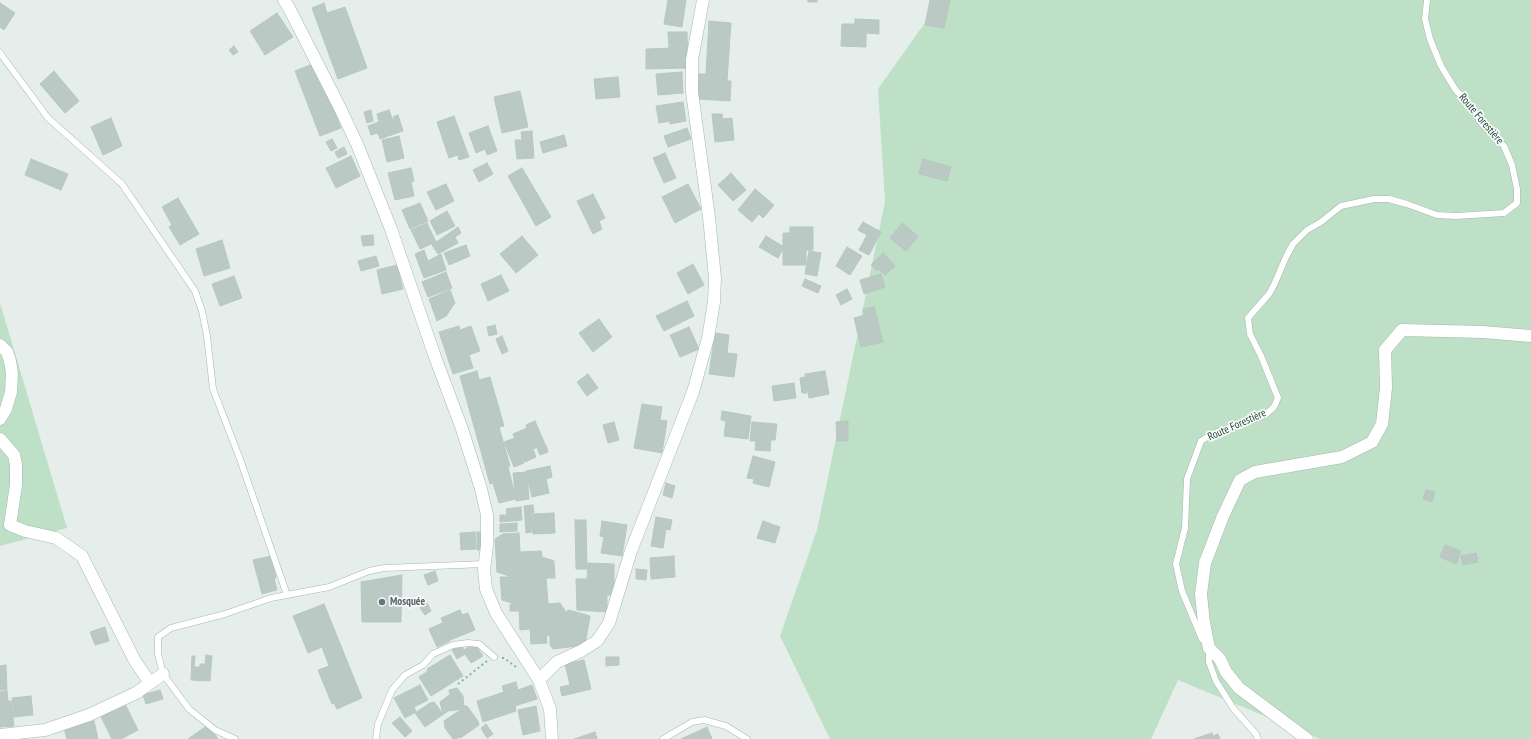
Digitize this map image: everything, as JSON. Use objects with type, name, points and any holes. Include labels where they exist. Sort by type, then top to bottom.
[{"type":"street","points":[[284,0],[345,119],[391,229],[435,357],[462,429],[481,489],[487,515],[487,545],[485,564],[486,589],[496,614],[539,680],[550,709],[552,739]]},
{"type":"street","points":[[539,680],[557,662],[581,651],[597,641],[609,623],[631,551],[693,392],[708,338],[714,302],[715,278],[709,217],[692,92],[692,60],[702,0]]},
{"type":"street","points":[[1307,739],[1239,688],[1226,672],[1220,659],[1209,648],[1204,623],[1201,594],[1205,563],[1223,516],[1240,480],[1255,472],[1342,457],[1372,442],[1382,424],[1386,388],[1385,350],[1402,330],[1483,332],[1531,336]]},
{"type":"street","points":[[0,345],[7,352],[12,373],[9,398],[6,409],[0,419]]},
{"type":"street","points":[[0,439],[14,455],[16,465],[16,485],[10,525],[25,531],[56,538],[82,556],[136,661],[150,683]]},
{"type":"street","points":[[0,735],[45,730],[96,712],[136,693],[163,674]]},
{"type":"lane","name":"Route Forestière","points":[[1258,739],[1256,734],[1233,708],[1216,681],[1209,662],[1209,648],[1202,639],[1182,591],[1176,564],[1185,528],[1187,479],[1201,441],[1212,434],[1265,415],[1274,407],[1278,398],[1261,356],[1250,334],[1248,318],[1269,294],[1293,244],[1307,230],[1321,222],[1341,206],[1374,199],[1389,200],[1407,204],[1437,215],[1456,216],[1504,213],[1517,203],[1517,189],[1512,166],[1504,146],[1484,126],[1471,107],[1455,89],[1441,66],[1430,39],[1425,19],[1427,0]]},
{"type":"lane","points":[[0,53],[48,118],[122,184],[195,291],[202,311],[207,336],[213,389],[240,459],[287,596]]},
{"type":"lane","points":[[235,739],[215,730],[189,709],[163,674],[158,654],[158,637],[170,628],[225,614],[272,598],[329,587],[369,571],[384,568],[485,564]]},
{"type":"lane","points":[[376,739],[378,724],[392,690],[405,675],[423,665],[433,654],[453,645],[468,643],[479,644],[494,657]]},
{"type":"lane","points":[[663,739],[692,722],[704,720],[726,726],[747,739]]},
{"type":"path","points":[[458,684],[482,663],[494,657],[504,658],[520,671]]},
{"type":"green space","points":[[941,0],[1531,0],[1531,739],[1320,739],[1178,680],[1151,739],[830,739],[780,636],[817,530],[885,202],[878,89]]},
{"type":"green space","points":[[0,303],[67,528],[0,546]]},
{"type":"building","points":[[668,0],[686,0],[682,27],[664,24]]},
{"type":"building","points":[[808,0],[817,0],[817,2],[808,2]]},
{"type":"building","points":[[930,0],[950,0],[944,28],[925,25]]},
{"type":"building","points":[[0,3],[15,13],[4,30],[0,27]]},
{"type":"building","points":[[324,3],[327,13],[345,7],[367,68],[338,79],[312,8]]},
{"type":"building","points":[[277,13],[293,37],[265,55],[250,31]]},
{"type":"building","points":[[855,19],[879,20],[879,34],[866,33],[866,47],[841,46],[842,24],[855,24]]},
{"type":"building","points":[[709,21],[731,23],[727,81],[731,81],[730,101],[698,99],[699,74],[706,74]]},
{"type":"building","points":[[668,32],[687,32],[688,68],[646,69],[646,49],[672,48],[669,48]]},
{"type":"building","points":[[234,46],[238,52],[233,55],[229,50]]},
{"type":"building","points":[[315,63],[341,128],[320,136],[295,71]]},
{"type":"building","points":[[54,71],[79,101],[65,113],[40,84]]},
{"type":"building","points":[[682,72],[683,93],[658,95],[656,74]]},
{"type":"building","points":[[618,77],[620,97],[596,99],[594,79]]},
{"type":"building","points":[[520,91],[528,127],[502,133],[494,97]]},
{"type":"building","points":[[683,102],[686,121],[670,124],[670,121],[659,123],[656,106]]},
{"type":"building","points":[[371,110],[373,121],[367,123],[364,112]]},
{"type":"building","points":[[389,110],[397,133],[380,139],[378,133],[371,135],[368,126],[379,122],[377,114]]},
{"type":"building","points":[[712,114],[722,114],[723,119],[732,118],[734,140],[715,142]]},
{"type":"building","points":[[398,115],[403,131],[397,133],[393,117]]},
{"type":"building","points":[[454,116],[469,157],[459,160],[458,155],[449,158],[437,122]]},
{"type":"building","points":[[111,118],[122,146],[103,155],[91,127]]},
{"type":"building","points":[[488,126],[497,151],[487,155],[485,149],[476,153],[469,133]]},
{"type":"building","points":[[687,128],[691,139],[668,147],[664,136]]},
{"type":"building","points":[[532,131],[534,158],[517,159],[515,140],[522,140],[521,132]]},
{"type":"building","points":[[564,135],[567,146],[543,153],[540,142]]},
{"type":"building","points":[[399,136],[404,158],[387,162],[382,140]]},
{"type":"building","points":[[332,139],[337,148],[331,151],[326,142]]},
{"type":"building","points":[[344,147],[347,154],[338,158],[335,152]]},
{"type":"building","points":[[665,153],[676,178],[664,183],[653,158]]},
{"type":"building","points":[[351,156],[360,176],[336,188],[326,168]]},
{"type":"building","points":[[31,159],[68,174],[61,190],[25,175]]},
{"type":"building","points":[[923,159],[951,167],[947,181],[919,174]]},
{"type":"building","points":[[487,163],[493,174],[479,182],[473,170]]},
{"type":"building","points":[[411,168],[414,181],[411,182],[414,196],[395,200],[388,173]]},
{"type":"building","points":[[522,168],[551,217],[536,226],[508,176]]},
{"type":"building","points":[[731,173],[746,190],[733,201],[718,185]]},
{"type":"building","points":[[446,184],[454,201],[436,210],[427,192]]},
{"type":"building","points":[[688,184],[701,209],[675,223],[662,197]]},
{"type":"building","points":[[755,189],[774,205],[763,218],[759,214],[752,222],[738,210]]},
{"type":"building","points":[[593,194],[605,218],[599,221],[602,229],[593,234],[577,201]]},
{"type":"building","points":[[178,198],[199,234],[180,245],[169,227],[172,225],[162,207]]},
{"type":"building","points":[[420,203],[428,221],[410,229],[402,210]]},
{"type":"building","points":[[447,211],[455,226],[437,235],[430,221]]},
{"type":"building","points":[[863,222],[881,232],[869,255],[859,250],[867,235],[858,230]]},
{"type":"building","points":[[427,223],[436,242],[420,249],[411,230]]},
{"type":"building","points":[[902,223],[918,236],[906,251],[890,238]]},
{"type":"building","points":[[458,227],[461,233],[455,237],[458,243],[438,254],[432,245]]},
{"type":"building","points":[[790,227],[813,227],[813,250],[806,250],[806,265],[783,265],[783,233],[790,233]]},
{"type":"building","points":[[373,235],[374,245],[363,246],[361,236]]},
{"type":"building","points":[[522,236],[538,255],[516,273],[500,254]]},
{"type":"building","points":[[766,236],[784,247],[778,258],[759,247]]},
{"type":"building","points":[[222,240],[230,268],[204,276],[196,249]]},
{"type":"building","points":[[466,245],[470,256],[449,265],[444,253]]},
{"type":"building","points":[[847,247],[862,256],[850,275],[836,266]]},
{"type":"building","points":[[424,250],[428,261],[441,254],[446,270],[424,278],[415,254]]},
{"type":"building","points":[[809,251],[821,253],[817,276],[805,274]]},
{"type":"building","points":[[883,253],[895,266],[885,275],[879,269],[877,271],[871,265]]},
{"type":"building","points":[[376,256],[379,266],[361,271],[358,261]]},
{"type":"building","points":[[693,264],[704,285],[688,294],[677,273]]},
{"type":"building","points":[[397,265],[403,289],[382,294],[377,270]]},
{"type":"building","points":[[446,272],[452,288],[428,297],[422,282]]},
{"type":"building","points":[[881,274],[885,287],[864,294],[860,280]]},
{"type":"building","points":[[501,275],[509,291],[488,301],[481,284]]},
{"type":"building","points":[[234,276],[242,298],[220,306],[212,284]]},
{"type":"building","points":[[805,279],[821,286],[818,293],[802,286]]},
{"type":"building","points":[[847,289],[852,299],[841,305],[836,295]]},
{"type":"building","points":[[450,290],[455,303],[446,316],[437,321],[429,299]]},
{"type":"building","points":[[687,301],[694,316],[664,331],[656,316]]},
{"type":"building","points":[[874,307],[883,342],[861,347],[854,318],[865,315],[863,309]]},
{"type":"building","points":[[599,319],[612,337],[593,352],[579,333]]},
{"type":"building","points":[[495,325],[497,334],[489,336],[487,327]]},
{"type":"building","points":[[459,326],[460,330],[471,326],[480,351],[469,355],[473,368],[453,374],[439,332]]},
{"type":"building","points":[[689,327],[699,349],[680,357],[670,335]]},
{"type":"building","points":[[715,333],[729,335],[727,353],[737,354],[734,377],[709,374]]},
{"type":"building","points":[[502,336],[508,351],[502,354],[496,339]]},
{"type":"building","points":[[477,371],[479,380],[490,377],[504,426],[499,427],[510,466],[508,467],[516,499],[499,503],[493,483],[490,484],[460,376]]},
{"type":"building","points":[[825,371],[829,394],[809,398],[805,374]]},
{"type":"building","points":[[588,374],[598,388],[587,396],[577,382]]},
{"type":"building","points":[[805,377],[807,393],[802,393],[800,378]]},
{"type":"building","points":[[794,383],[796,398],[774,401],[772,386]]},
{"type":"building","points":[[642,404],[662,407],[660,420],[667,421],[662,453],[634,448]]},
{"type":"building","points":[[722,411],[751,416],[748,439],[724,436],[726,421],[721,420]]},
{"type":"building","points":[[535,421],[545,444],[533,449],[536,457],[525,462],[513,434],[527,428],[526,425]]},
{"type":"building","points":[[848,421],[848,441],[837,441],[836,422]]},
{"type":"building","points":[[614,422],[619,440],[608,443],[603,425]]},
{"type":"building","points":[[752,422],[777,424],[775,440],[771,440],[770,451],[755,450],[756,441],[750,441]]},
{"type":"building","points":[[515,438],[524,463],[514,467],[504,442]]},
{"type":"building","points":[[546,445],[548,452],[540,455],[537,448]]},
{"type":"building","points":[[753,456],[775,462],[769,487],[753,483],[754,479],[747,478]]},
{"type":"building","points":[[550,466],[552,477],[546,479],[549,493],[532,497],[526,471]]},
{"type":"building","points":[[527,472],[529,499],[516,501],[513,473]]},
{"type":"building","points":[[666,483],[675,486],[672,498],[663,495]]},
{"type":"building","points":[[1426,490],[1435,492],[1432,502],[1423,499]]},
{"type":"building","points":[[533,505],[534,513],[531,513],[532,532],[526,533],[524,506]]},
{"type":"building","points":[[521,507],[522,520],[500,522],[500,515],[507,515],[506,509]]},
{"type":"building","points":[[554,513],[555,533],[533,534],[532,514]]},
{"type":"building","points":[[656,517],[672,520],[670,530],[666,529],[663,548],[651,546]]},
{"type":"building","points":[[575,520],[586,520],[587,569],[576,569]]},
{"type":"building","points":[[602,521],[627,525],[622,556],[601,553],[604,537],[600,536]]},
{"type":"building","points":[[763,521],[780,527],[775,543],[757,538]]},
{"type":"building","points":[[517,523],[517,531],[500,532],[500,524]]},
{"type":"building","points":[[475,532],[476,549],[461,550],[460,533]]},
{"type":"building","points":[[477,532],[483,532],[483,550],[477,550]]},
{"type":"building","points":[[519,533],[520,552],[541,551],[542,557],[554,561],[555,578],[546,578],[548,603],[546,604],[560,603],[566,612],[569,610],[590,616],[585,645],[553,649],[550,645],[550,636],[546,635],[547,643],[531,644],[530,629],[520,630],[519,611],[510,611],[510,605],[512,603],[502,600],[500,577],[512,577],[497,572],[495,539],[503,534]]},
{"type":"building","points":[[1445,545],[1461,551],[1456,564],[1440,557]]},
{"type":"building","points":[[1476,553],[1478,562],[1463,565],[1461,556]]},
{"type":"building","points":[[271,556],[277,590],[262,594],[253,560]]},
{"type":"building","points":[[674,556],[675,577],[651,579],[650,558]]},
{"type":"building","points":[[588,563],[614,564],[614,595],[607,595],[607,612],[577,610],[576,579],[587,579]]},
{"type":"building","points":[[636,569],[647,570],[646,580],[636,579]]},
{"type":"building","points":[[435,571],[438,581],[428,585],[424,575]]},
{"type":"building","name":"Mosquée","points":[[402,575],[401,622],[362,622],[361,582]]},
{"type":"building","points":[[427,603],[431,611],[425,615],[420,608]]},
{"type":"building","points":[[324,604],[362,698],[337,709],[334,703],[332,704],[318,670],[329,666],[322,647],[308,653],[293,616]]},
{"type":"building","points":[[460,610],[462,615],[468,613],[475,630],[450,640],[441,618]]},
{"type":"building","points":[[442,623],[450,641],[437,647],[429,629]]},
{"type":"building","points":[[105,627],[109,641],[95,645],[90,632]]},
{"type":"building","points":[[474,643],[483,656],[471,663],[465,654],[457,659],[452,650],[461,644],[464,650]]},
{"type":"building","points":[[206,655],[212,656],[210,681],[191,680],[192,656],[195,656],[194,667],[200,667],[200,664],[205,664]]},
{"type":"building","points":[[450,655],[463,676],[431,696],[419,677],[428,671],[427,669]]},
{"type":"building","points":[[606,657],[619,657],[619,665],[606,666]]},
{"type":"building","points":[[584,660],[591,689],[562,696],[560,687],[570,685],[565,664]]},
{"type":"building","points":[[6,665],[7,690],[0,690],[0,666]]},
{"type":"building","points":[[516,682],[518,690],[532,685],[537,699],[515,706],[516,711],[483,722],[477,701],[504,692],[502,686]]},
{"type":"building","points":[[420,685],[428,700],[414,707],[416,712],[405,718],[394,698]]},
{"type":"building","points":[[457,688],[463,696],[464,706],[467,706],[478,721],[479,725],[462,737],[453,739],[445,728],[444,721],[462,709],[448,711],[425,727],[415,713],[434,702],[443,714],[440,702],[452,693],[450,694],[449,690]]},
{"type":"building","points":[[160,690],[163,699],[146,704],[143,695]]},
{"type":"building","points":[[7,691],[8,701],[11,701],[14,726],[0,727],[0,692]]},
{"type":"building","points":[[31,696],[33,715],[14,717],[12,698]]},
{"type":"building","points":[[125,704],[138,730],[121,739],[112,739],[101,717]]},
{"type":"building","points":[[536,706],[540,731],[523,735],[518,710]]},
{"type":"building","points":[[400,717],[412,731],[405,737],[392,723]]},
{"type":"building","points":[[94,721],[98,739],[67,739],[64,728]]},
{"type":"building","points":[[486,724],[493,734],[487,738],[481,728]]},
{"type":"building","points":[[208,725],[218,739],[188,739]]},
{"type":"building","points":[[707,727],[712,739],[681,739]]},
{"type":"building","points":[[595,732],[597,739],[574,739]]},
{"type":"building","points":[[1212,733],[1213,736],[1218,734],[1220,739],[1194,739]]},
{"type":"place","name":"Mosquée","points":[[382,602]]}]
